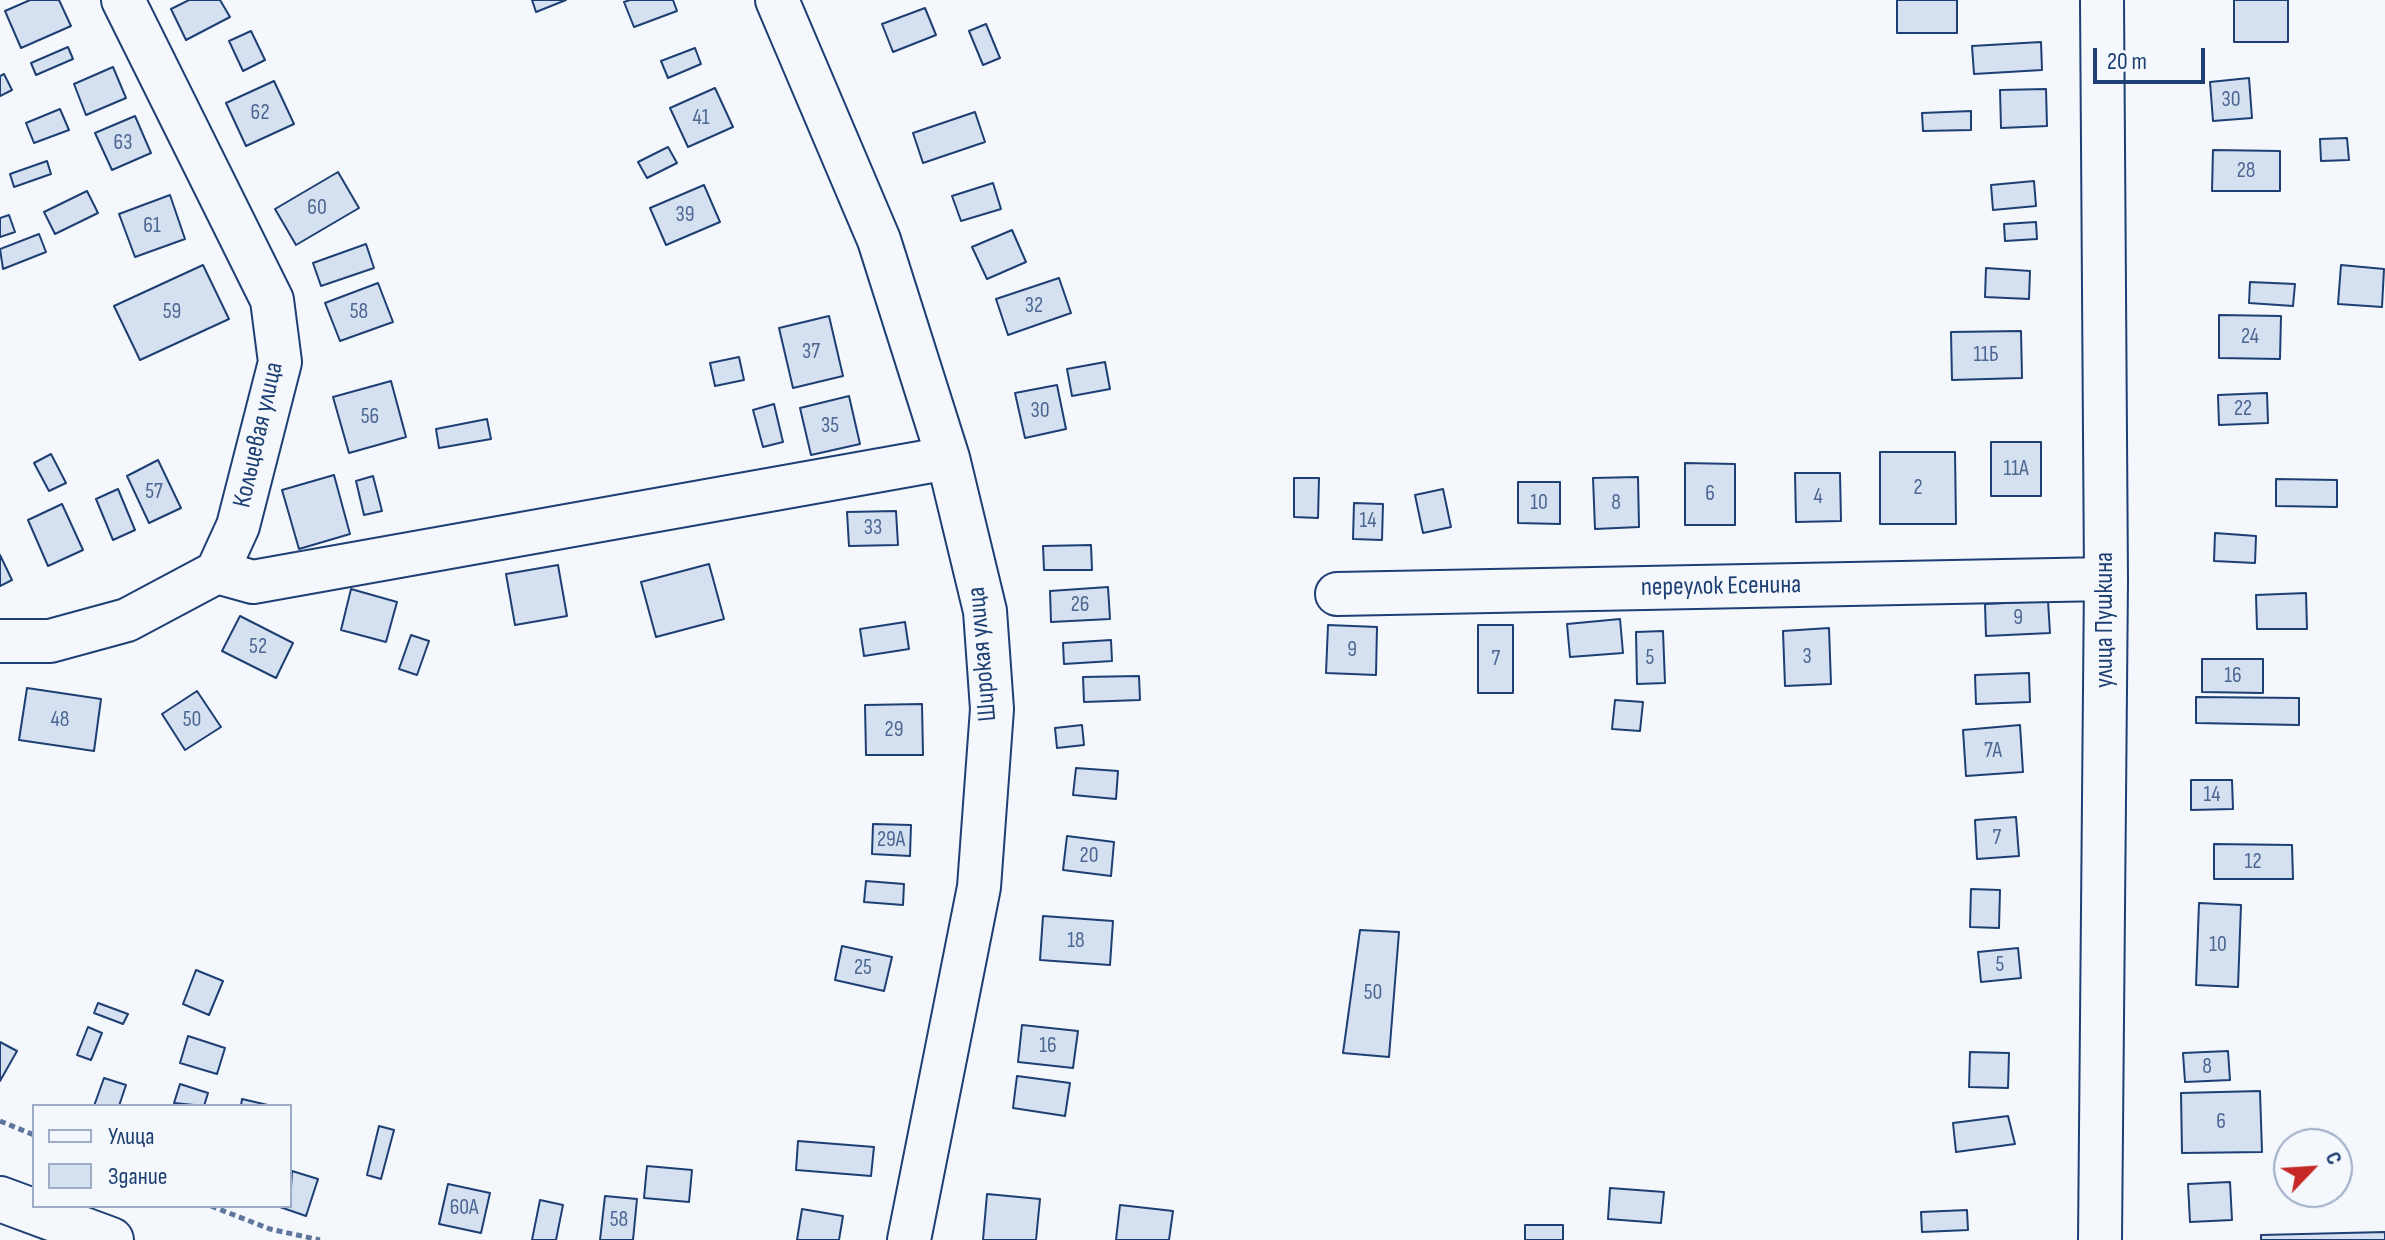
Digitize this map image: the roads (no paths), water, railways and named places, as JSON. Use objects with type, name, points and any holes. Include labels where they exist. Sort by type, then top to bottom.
[{"type":"highway","points":[[0,1199],[111,1240]]},
{"type":"street","name":"Кольцевая улица","points":[[123,0],[272,300],[280,362],[238,526],[217,572]]},
{"type":"street","name":"Широкая улица","points":[[777,0],[879,240],[948,458],[985,611],[992,709],[979,887],[909,1240]]},
{"type":"street","name":"улица Пушкина","points":[[2100,1240],[2106,579],[2102,0]]},
{"type":"street","points":[[0,641],[50,641],[127,620],[217,572],[253,582],[948,458]]},
{"type":"street","name":"переулок Есенина","points":[[1337,594],[2106,579]]}]
